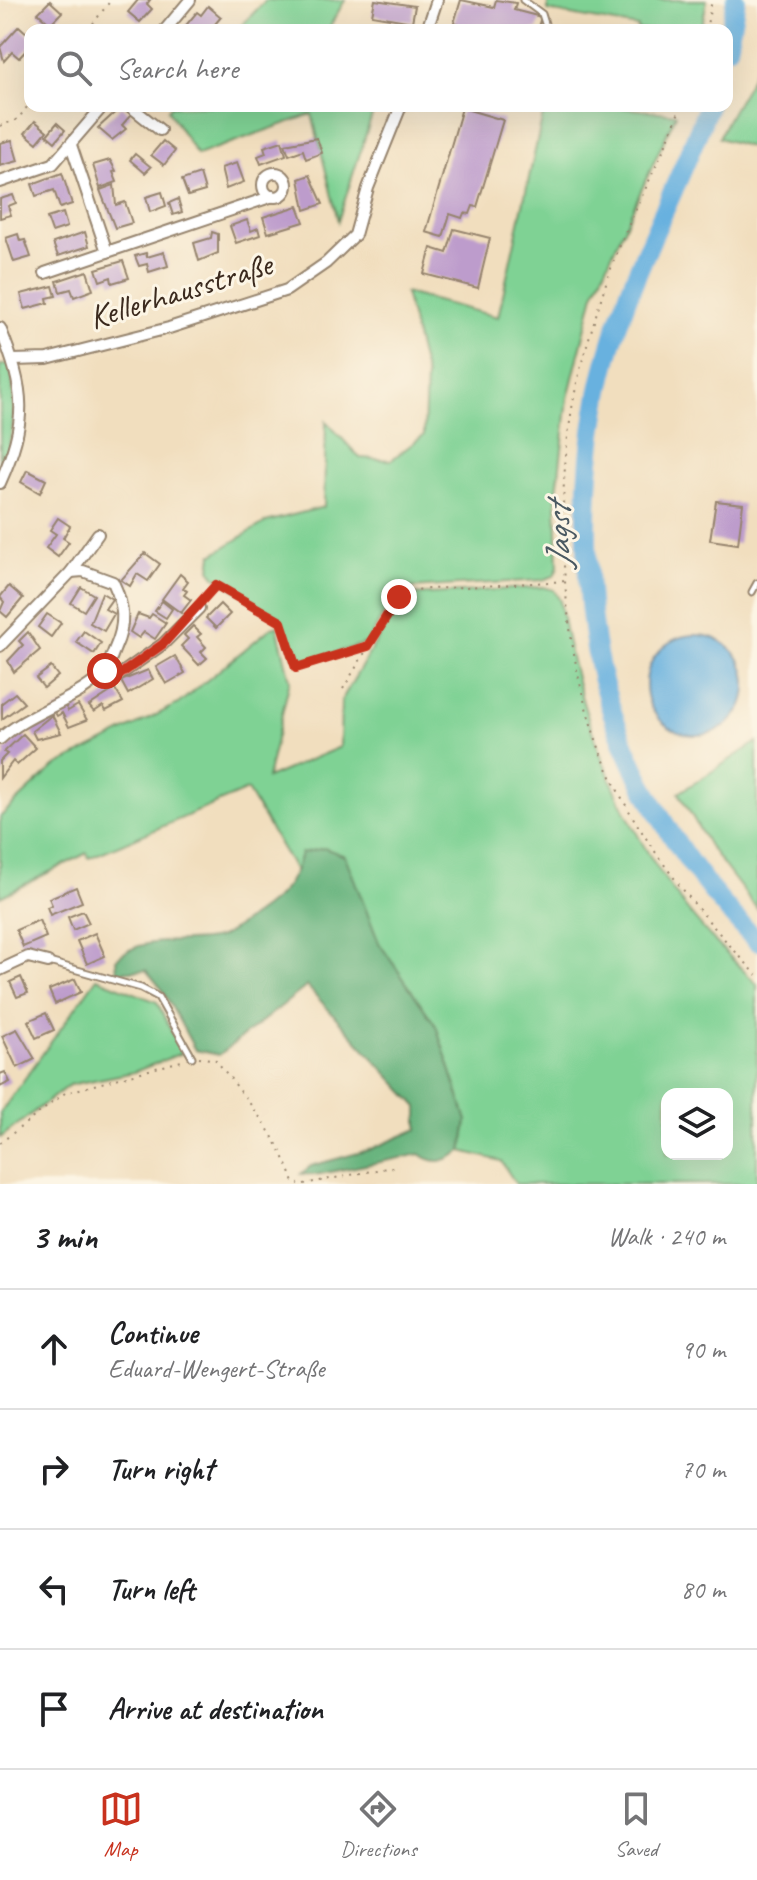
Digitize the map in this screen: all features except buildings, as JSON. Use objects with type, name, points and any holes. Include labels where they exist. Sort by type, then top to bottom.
[{"type":"street","points":[[170,24],[190,0]]},
{"type":"street","points":[[429,24],[437,0]]},
{"type":"street","points":[[0,182],[53,164],[98,112]]},
{"type":"street","points":[[138,112],[160,130]]},
{"type":"street","name":"Kellerhausstraße","points":[[13,360],[47,359],[169,328],[287,290],[326,263],[355,235],[368,188],[399,112]]},
{"type":"street","points":[[71,145],[107,252]]},
{"type":"street","points":[[45,273],[273,196]]},
{"type":"street","points":[[0,328],[13,360],[21,400],[21,428],[0,483]]},
{"type":"street","points":[[0,646],[71,572],[98,534]]},
{"type":"street","points":[[0,739],[14,726],[89,685],[105,671],[119,640],[123,604],[113,582],[83,571],[71,572]]},
{"type":"street","points":[[105,671],[118,676],[163,644],[199,608]]},
{"type":"street","points":[[0,970],[28,957],[48,962]]},
{"type":"lane","points":[[523,0],[542,14],[545,24]]},
{"type":"lane","points":[[752,592],[757,583]]},
{"type":"lane","points":[[48,962],[141,988],[158,997],[192,1057]]},
{"type":"path","points":[[93,24],[111,0]]},
{"type":"path","points":[[707,24],[712,0]]},
{"type":"path","points":[[0,126],[18,119],[24,111]]},
{"type":"path","points":[[679,112],[660,164],[618,250],[585,350],[572,407],[561,511],[574,648],[592,722],[616,786],[682,891],[757,975]]},
{"type":"path","points":[[343,689],[399,597],[413,590],[568,581]]},
{"type":"path","points":[[199,608],[216,585],[281,622],[296,668],[368,646]]},
{"type":"path","points":[[0,1143],[65,1093],[192,1057],[208,1056],[216,1060],[265,1123],[280,1147],[294,1183],[299,1184]]},
{"type":"path","points":[[304,1184],[397,1166]]},
{"type":"green space","points":[[266,0],[345,0],[331,24],[243,24]]},
{"type":"green space","points":[[707,0],[702,24],[621,24],[548,11],[548,3]]},
{"type":"green space","points":[[757,65],[757,149],[719,138]]},
{"type":"green space","points":[[169,112],[373,112],[338,221],[312,114],[197,155]]},
{"type":"green space","points":[[544,112],[676,114],[594,294],[568,398],[556,500],[558,567],[554,576],[542,580],[410,588],[395,595],[367,643],[301,663],[294,658],[280,619],[216,577],[210,569],[212,555],[266,522],[324,507],[326,421],[360,458],[391,460],[424,435],[426,376],[405,293],[498,317]]},
{"type":"green space","points":[[0,365],[10,365],[14,407],[12,433],[0,474]]},
{"type":"green space","points":[[543,587],[554,590],[560,601],[567,641],[589,721],[619,798],[638,835],[691,915],[757,984],[757,1184],[516,1184],[501,1161],[462,1151],[467,1121],[436,1026],[379,943],[345,857],[297,874],[247,790],[89,858],[87,853],[0,897],[0,817],[54,767],[178,704],[272,627],[277,626],[290,680],[267,778],[340,747],[341,701],[400,601],[412,595]]},
{"type":"green space","points":[[757,742],[757,909],[709,846],[679,793]]},
{"type":"green space","points":[[324,848],[345,856],[379,943],[436,1026],[467,1121],[462,1151],[446,1160],[431,1160],[420,1154],[315,1175],[301,1174],[311,1166],[369,1150],[418,1129],[418,1107],[307,986],[219,1055],[195,1050],[162,989],[146,970],[117,972],[116,959],[139,946],[204,940],[228,933],[281,893],[298,865],[301,853]]},
{"type":"green space","points":[[97,978],[157,1002],[182,1053],[134,1072],[69,1085],[0,1138],[0,1113]]},
{"type":"water","points":[[696,635],[715,639],[731,650],[742,666],[746,685],[742,704],[731,720],[715,731],[696,735],[677,731],[661,720],[650,704],[646,685],[650,666],[661,650],[677,639]]},
{"type":"waterway","name":"Jagst","points":[[731,24],[736,0]]},
{"type":"waterway","name":"Jagst","points":[[706,112],[630,290],[609,353],[592,438],[588,485],[588,582],[601,672],[612,712],[638,775],[671,835],[711,891],[757,941]]},
{"type":"route","points":[[105,671],[118,676],[163,644],[199,608],[216,585],[281,622],[296,668],[368,646],[399,597]]}]
